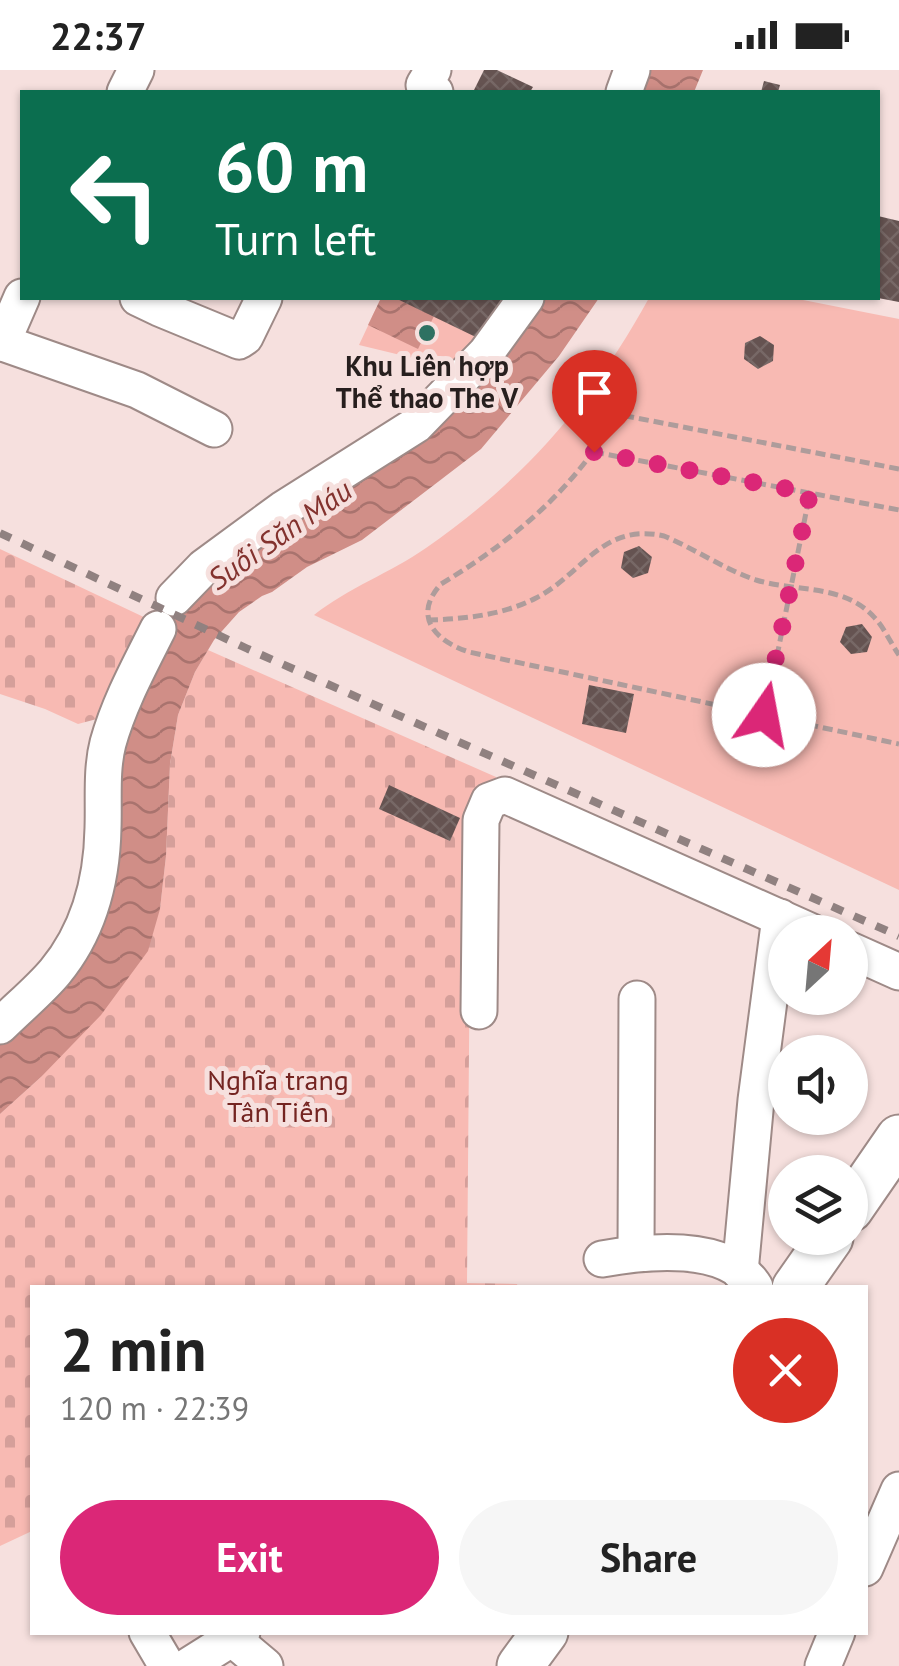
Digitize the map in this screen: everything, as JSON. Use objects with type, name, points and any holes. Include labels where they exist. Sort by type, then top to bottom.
[{"type":"main road","points":[[872,1191],[899,1138]]},
{"type":"main road","points":[[797,1285],[818,1255]]},
{"type":"main road","points":[[520,1666],[543,1635]]},
{"type":"street","points":[[432,90],[424,85],[433,70]]},
{"type":"street","points":[[21,300],[1,342],[137,390],[214,429]]},
{"type":"street","points":[[142,300],[238,340],[245,337],[263,300]]},
{"type":"street","points":[[174,598],[204,567],[283,509],[416,425],[486,353],[525,300]]},
{"type":"street","points":[[0,1026],[53,975],[82,934],[101,856],[108,744],[158,629]]},
{"type":"street","points":[[479,1011],[481,820],[489,801],[505,794],[776,915]]},
{"type":"street","points":[[868,958],[899,972]]},
{"type":"street","points":[[638,999],[619,1256],[671,1252],[702,1255],[732,1266],[747,1280]]},
{"type":"street","points":[[747,1280],[756,1100],[768,1008]]},
{"type":"street","points":[[868,1561],[899,1490]]},
{"type":"street","points":[[148,1635],[167,1666]]},
{"type":"street","points":[[823,1666],[836,1635]]},
{"type":"street","points":[[188,1666],[238,1636],[265,1666]]},
{"type":"path","points":[[899,469],[616,414],[594,452],[564,488],[506,539],[440,584],[429,601],[428,620],[438,637],[468,652],[899,744]]},
{"type":"path","points":[[594,452],[899,510]]},
{"type":"path","points":[[764,715],[810,493]]},
{"type":"path","points":[[428,620],[489,614],[534,600],[600,548],[638,532],[664,536],[756,580],[839,595],[864,608],[882,627],[899,655]]},
{"type":"green space","name":"Khu Liên hợp Thể thao The V","points":[[380,300],[513,300],[469,359],[421,360],[359,345]]},
{"type":"green space","points":[[648,300],[803,300],[899,319],[899,890],[314,615],[426,548],[494,495],[579,405]]},
{"type":"green space","points":[[0,549],[150,620],[108,716],[78,724],[0,694]]},
{"type":"green space","name":"Nghĩa trang Tân Tiến","points":[[208,650],[496,777],[494,789],[471,818],[467,1283],[517,1285],[30,1285],[30,1532],[0,1546],[0,1114],[41,1077],[160,909],[170,764],[178,715]]},
{"type":"water","points":[[640,70],[703,70],[695,90],[635,90]]},
{"type":"water","points":[[380,300],[399,300],[434,316],[418,349],[368,325]]},
{"type":"water","name":"Suối Săn Máu","points":[[535,300],[598,300],[559,356],[481,449],[362,540],[307,567],[239,612],[214,640],[195,672],[178,715],[170,764],[160,909],[148,951],[101,1015],[0,1114],[0,1038],[60,980],[113,771],[169,618],[189,593],[290,515]]},
{"type":"building","points":[[484,70],[497,70],[533,87],[531,90],[474,90]]},
{"type":"building","points":[[764,81],[780,85],[779,90],[762,90]]},
{"type":"building","points":[[880,216],[899,221],[899,302],[880,298]]},
{"type":"building","points":[[399,300],[514,300],[484,341]]},
{"type":"building","points":[[760,336],[774,345],[773,361],[758,369],[744,359],[745,343]]},
{"type":"building","points":[[639,546],[652,557],[648,573],[633,578],[621,568],[624,552]]},
{"type":"building","points":[[862,624],[872,637],[867,652],[851,654],[840,642],[846,627]]},
{"type":"building","points":[[589,685],[634,694],[626,733],[582,724]]},
{"type":"building","points":[[389,785],[460,818],[450,841],[379,809]]},
{"type":"railway","points":[[0,533],[248,649],[899,936]]},
{"type":"place","name":"Khu Liên hợp Thể thao The V","points":[[427,333]]},
{"type":"route","points":[[594,452],[810,493],[764,715]]}]
